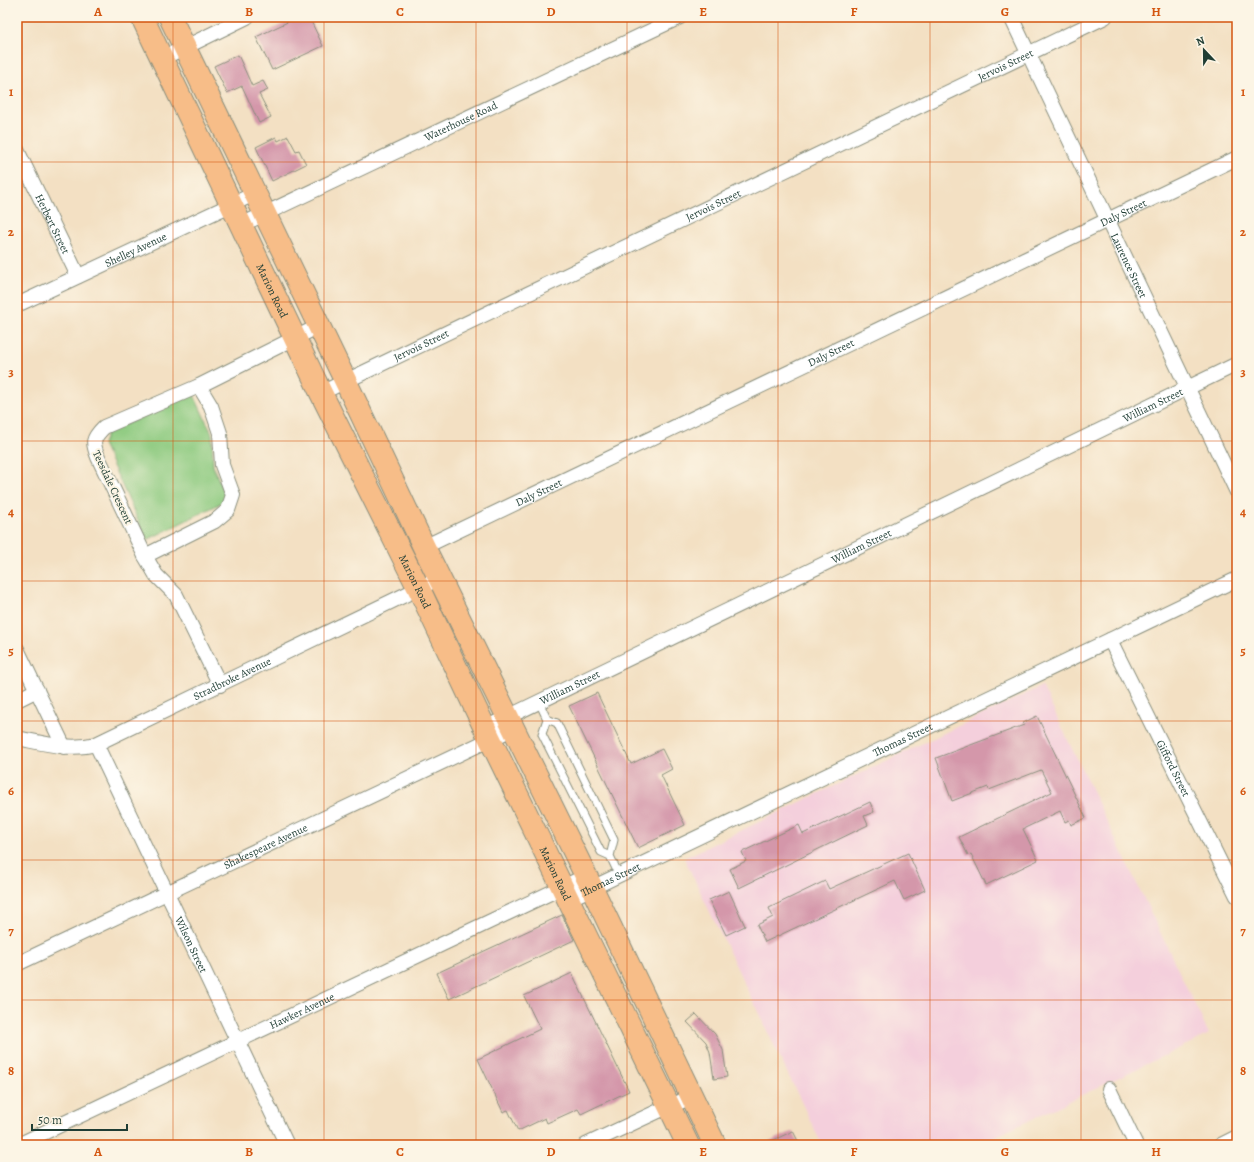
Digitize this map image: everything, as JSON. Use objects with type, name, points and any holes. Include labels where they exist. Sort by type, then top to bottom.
[{"type":"main road","name":"Marion Road","points":[[142,17],[321,393],[419,589],[688,1145]]},
{"type":"main road","points":[[170,17],[424,547],[589,882],[715,1145]]},
{"type":"street","points":[[161,59],[247,17]]},
{"type":"street","name":"Waterhouse Road","points":[[241,225],[680,17]]},
{"type":"street","name":"Laurence Street","points":[[1011,17],[1237,492]]},
{"type":"street","name":"Jervois Street","points":[[321,393],[1105,17]]},
{"type":"street","name":"Herbert Street","points":[[17,150],[78,276]]},
{"type":"street","name":"Daly Street","points":[[424,547],[1237,158]]},
{"type":"street","name":"Shelley Avenue","points":[[17,304],[254,194]]},
{"type":"street","name":"Teesdale Crescent","points":[[220,685],[176,595],[156,575],[145,556],[93,444],[97,434],[104,427],[199,386],[319,326]]},
{"type":"street","name":"William Street","points":[[488,734],[511,722],[539,702],[1237,364]]},
{"type":"street","points":[[145,556],[215,521],[228,510],[233,496],[222,465],[220,433],[211,406],[199,386]]},
{"type":"street","name":"Stradbroke Avenue","points":[[17,738],[64,747],[84,747],[96,744],[440,578]]},
{"type":"street","name":"Thomas Street","points":[[566,893],[589,882],[619,875],[1237,579]]},
{"type":"street","name":"Gifford Street","points":[[1110,640],[1237,896]]},
{"type":"street","points":[[17,649],[64,747]]},
{"type":"street","points":[[17,700],[37,690]]},
{"type":"street","name":"Shakespeare Avenue","points":[[17,964],[167,894],[488,734]]},
{"type":"street","name":"Wilson Street","points":[[96,744],[287,1145]]},
{"type":"street","name":"Hawker Avenue","points":[[18,1145],[87,1111],[237,1042],[566,893]]},
{"type":"street","points":[[1109,1089],[1136,1145]]},
{"type":"street","points":[[586,1145],[692,1097]]},
{"type":"street","points":[[1221,1145],[1237,1137]]},
{"type":"lane","points":[[539,702],[547,719],[542,734],[601,852],[610,856]]},
{"type":"lane","points":[[547,719],[558,722],[614,840],[610,856],[619,875]]},
{"type":"shaded area","points":[[1042,686],[1209,1034],[978,1145],[822,1145],[684,858]]},
{"type":"green space","points":[[193,393],[212,434],[213,466],[227,500],[147,540],[103,444],[107,433]]},
{"type":"building","points":[[298,17],[309,17],[323,46],[272,70],[256,37]]},
{"type":"building","points":[[238,55],[252,86],[263,81],[268,90],[259,94],[271,117],[259,123],[242,86],[227,93],[214,66]]},
{"type":"building","points":[[288,136],[296,151],[299,150],[306,164],[272,181],[256,147],[276,137],[278,141]]},
{"type":"building","points":[[597,693],[631,764],[662,749],[672,769],[661,775],[685,825],[638,848],[569,706]]},
{"type":"building","points":[[1037,716],[1086,818],[1071,825],[1069,820],[1065,822],[1060,811],[1023,829],[1038,860],[986,885],[971,854],[968,855],[959,837],[1052,792],[1041,770],[989,790],[988,787],[952,801],[936,758],[1024,725],[1023,723]]},
{"type":"building","points":[[870,802],[874,812],[864,816],[868,825],[739,888],[730,869],[746,861],[742,852],[799,825],[803,834]]},
{"type":"building","points":[[908,853],[925,890],[904,900],[895,881],[765,942],[757,925],[773,917],[769,908],[825,881],[829,889]]},
{"type":"building","points":[[729,891],[745,926],[726,935],[709,900]]},
{"type":"building","points":[[562,915],[574,940],[449,999],[437,973]]},
{"type":"building","points":[[572,973],[629,1091],[581,1114],[578,1109],[547,1123],[545,1118],[518,1131],[508,1110],[503,1112],[478,1059],[540,1029],[524,996]]},
{"type":"building","points":[[696,1014],[715,1034],[723,1050],[727,1077],[714,1079],[710,1052],[706,1042],[687,1022]]},
{"type":"building","points":[[793,1131],[800,1145],[763,1145]]}]
